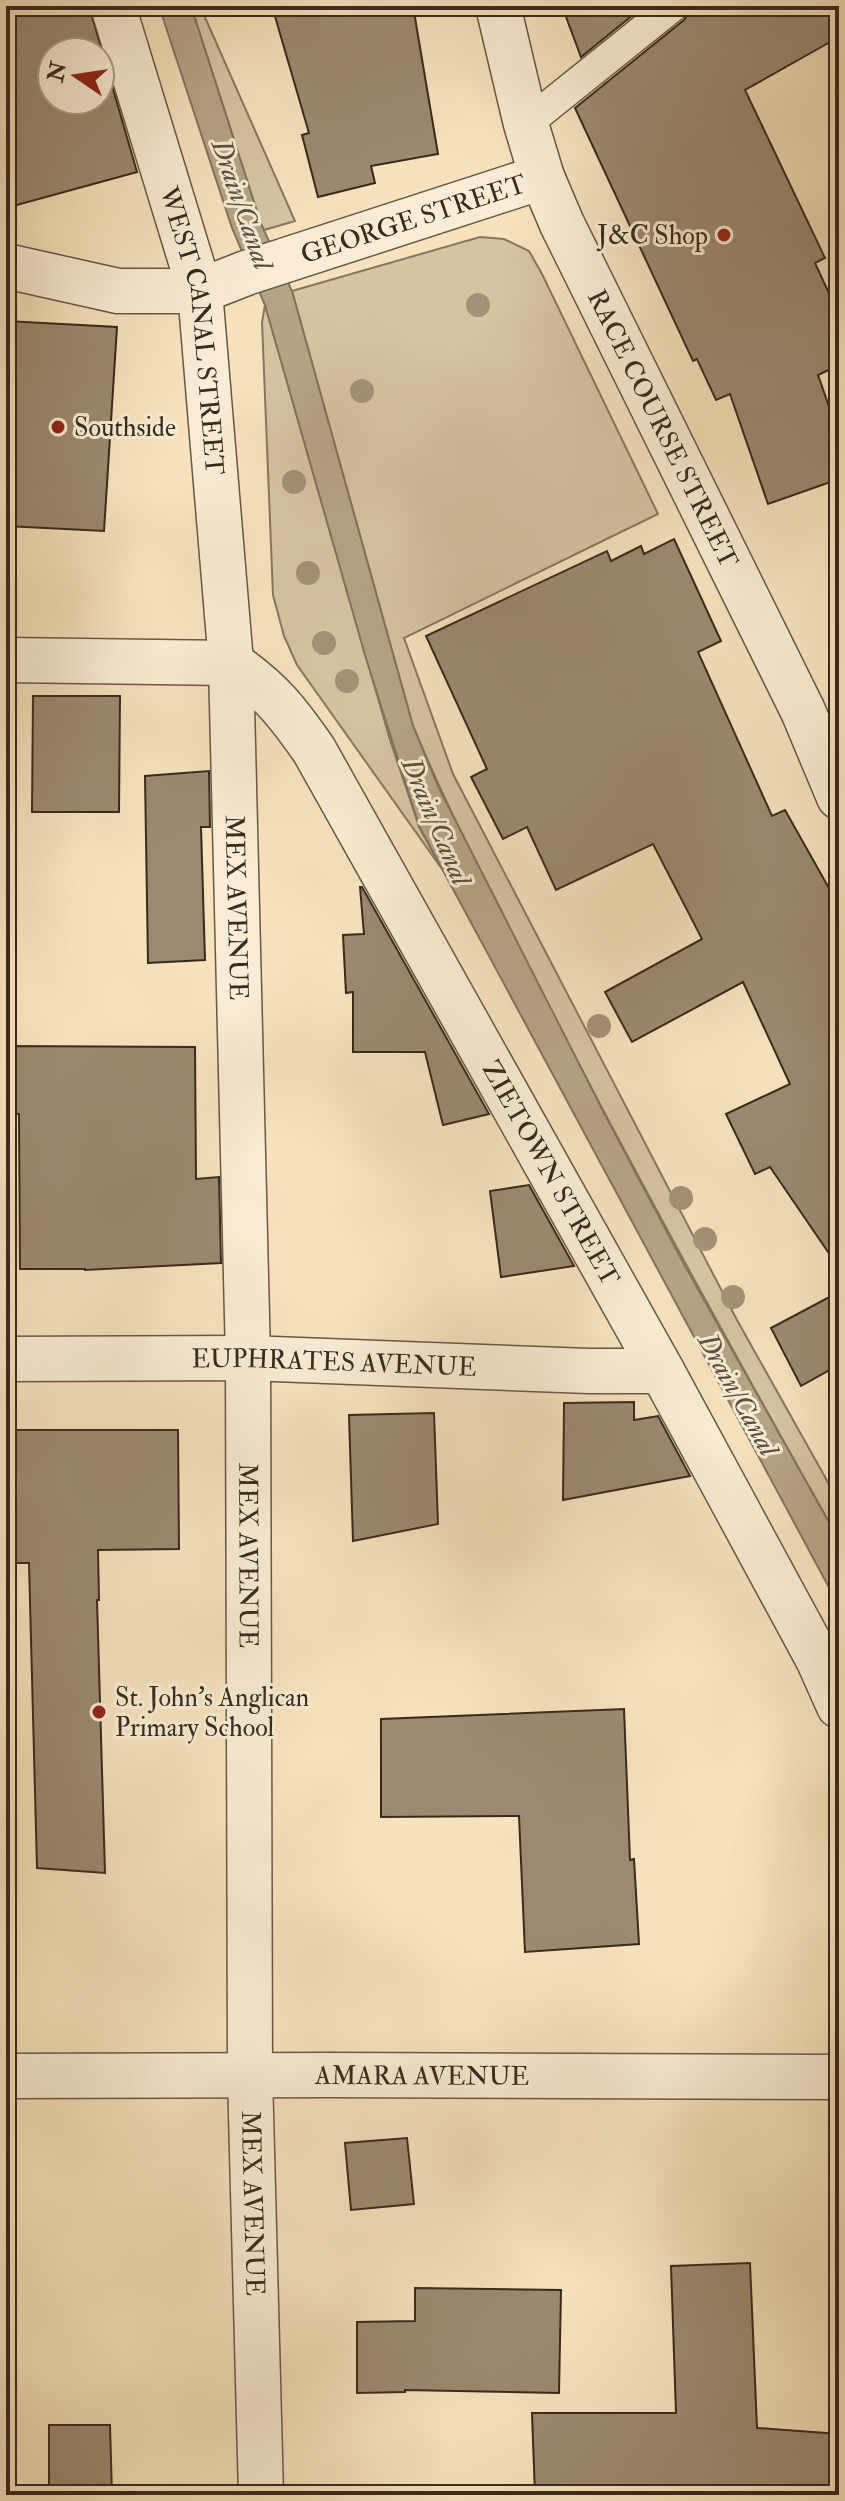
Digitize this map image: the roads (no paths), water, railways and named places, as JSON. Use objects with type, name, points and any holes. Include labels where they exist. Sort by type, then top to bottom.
[{"type":"street","name":"WEST CANAL STREET","points":[[113,6],[200,291],[231,663]]},
{"type":"street","name":"RACE COURSE STREET","points":[[498,6],[526,124],[542,177],[562,224],[803,711],[839,797]]},
{"type":"street","name":"GEORGE STREET","points":[[6,266],[118,291],[200,291],[246,273],[542,177]]},
{"type":"street","points":[[6,660],[231,663]]},
{"type":"street","name":"MEX AVENUE","points":[[231,663],[248,1358],[250,2076],[261,2495]]},
{"type":"street","name":"ZIETOWN STREET","points":[[231,663],[260,683],[283,707],[314,750],[662,1371],[818,1659],[839,1706]]},
{"type":"street","name":"EUPHRATES AVENUE","points":[[6,1359],[248,1358],[662,1371]]},
{"type":"street","name":"AMARA AVENUE","points":[[6,2076],[839,2077]]},
{"type":"lane","points":[[526,124],[673,6]]},
{"type":"water","name":"Drain/Canal","points":[[159,6],[191,6],[261,224],[292,291],[413,726],[438,786],[685,1266],[839,1540],[839,1606],[419,826],[365,655],[265,305],[232,228]]},
{"type":"place","name":"J&C Shop","points":[[724,235]]},
{"type":"place","name":"Southside","points":[[58,427]]},
{"type":"place","name":"St. John's Anglican Primary School","points":[[99,1712]]}]
